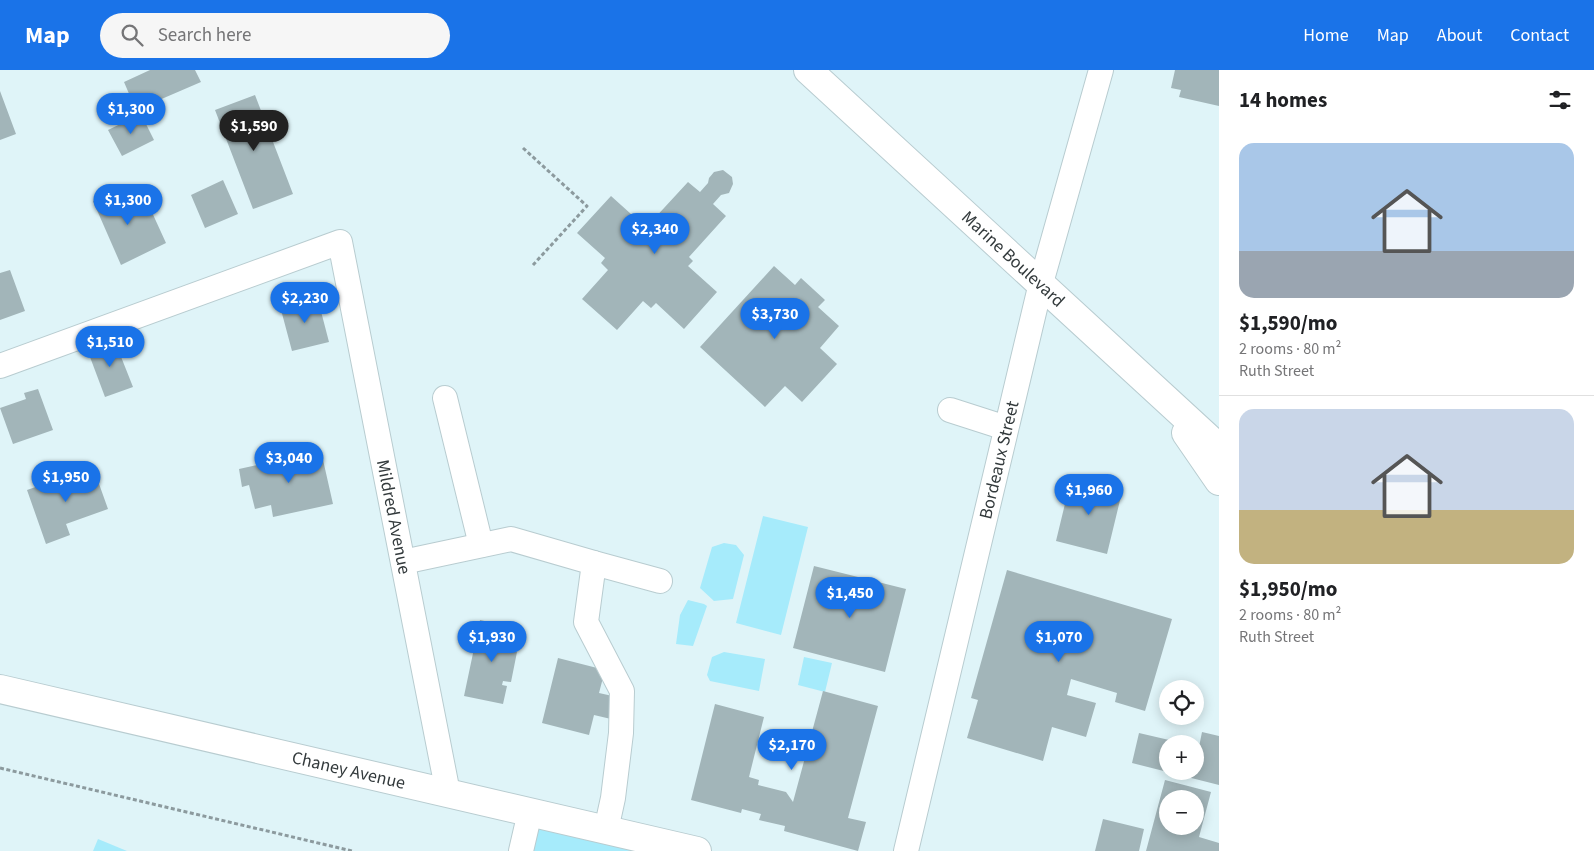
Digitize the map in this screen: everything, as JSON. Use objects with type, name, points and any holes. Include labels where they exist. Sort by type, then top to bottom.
[{"type":"main road","name":"Marine Boulevard","points":[[808,70],[1219,448]]},
{"type":"main road","points":[[1148,382],[1219,481]]},
{"type":"main road","name":"Chaney Avenue","points":[[0,688],[697,851]]},
{"type":"street","name":"Bordeaux Street","points":[[906,851],[1041,283],[1101,70]]},
{"type":"street","name":"Mildred Avenue","points":[[0,366],[340,242],[448,793]]},
{"type":"street","points":[[446,398],[481,546]]},
{"type":"street","points":[[950,410],[1006,428]]},
{"type":"street","points":[[403,562],[511,539],[660,581]]},
{"type":"street","points":[[594,563],[586,622],[622,691],[621,734],[613,798],[606,830]]},
{"type":"street","points":[[521,851],[530,812]]},
{"type":"path","points":[[523,148],[586,206],[534,265]]},
{"type":"path","points":[[0,768],[352,851]]},
{"type":"shaded area","points":[[763,516],[808,527],[781,635],[736,623]]},
{"type":"shaded area","points":[[724,543],[736,545],[744,555],[733,599],[714,601],[700,588],[712,547]]},
{"type":"shaded area","points":[[688,600],[707,606],[693,646],[676,644],[680,615]]},
{"type":"shaded area","points":[[724,652],[765,659],[759,691],[710,681],[707,675],[712,657]]},
{"type":"shaded area","points":[[804,657],[832,663],[825,692],[798,685]]},
{"type":"shaded area","points":[[530,812],[697,851],[521,851]]},
{"type":"shaded area","points":[[98,839],[127,851],[93,851]]},
{"type":"building","points":[[150,70],[195,70],[201,82],[136,110],[124,82]]},
{"type":"building","points":[[1175,70],[1219,70],[1219,106],[1179,97],[1181,90],[1171,88]]},
{"type":"building","points":[[0,91],[16,134],[0,140]]},
{"type":"building","points":[[255,95],[293,194],[253,209],[215,110]]},
{"type":"building","points":[[141,114],[154,140],[122,156],[108,130]]},
{"type":"building","points":[[723,170],[732,177],[733,184],[729,193],[721,195],[713,204],[726,216],[689,257],[693,261],[688,266],[717,292],[684,329],[656,303],[651,308],[643,301],[617,330],[582,299],[608,270],[601,263],[605,258],[577,233],[611,196],[641,223],[647,216],[652,221],[688,182],[700,192],[714,172]]},
{"type":"building","points":[[223,180],[238,214],[205,228],[191,195]]},
{"type":"building","points":[[128,186],[139,212],[150,208],[166,243],[121,265],[93,201]]},
{"type":"building","points":[[774,266],[795,285],[801,278],[825,300],[818,307],[839,326],[820,348],[837,364],[802,402],[785,386],[765,407],[700,347]]},
{"type":"building","points":[[10,270],[25,311],[0,320],[0,273]]},
{"type":"building","points":[[317,296],[329,342],[292,351],[280,306]]},
{"type":"building","points":[[114,339],[133,387],[105,397],[87,349]]},
{"type":"building","points":[[38,389],[53,430],[13,444],[0,408],[26,399],[24,393]]},
{"type":"building","points":[[321,451],[333,504],[273,517],[271,505],[255,509],[249,485],[242,487],[239,469]]},
{"type":"building","points":[[93,467],[108,509],[66,524],[70,535],[46,544],[27,490]]},
{"type":"building","points":[[1071,479],[1122,492],[1107,554],[1056,541]]},
{"type":"building","points":[[814,566],[906,589],[885,672],[793,648]]},
{"type":"building","points":[[1007,570],[1172,619],[1145,711],[1115,702],[1117,693],[1071,679],[1067,695],[1096,703],[1086,737],[1052,727],[1043,761],[967,738],[978,700],[971,698]]},
{"type":"building","points":[[480,620],[516,628],[512,651],[517,652],[511,682],[503,681],[502,685],[507,686],[503,704],[464,696]]},
{"type":"building","points":[[558,658],[605,670],[599,693],[617,697],[611,719],[594,715],[589,735],[542,723]]},
{"type":"building","points":[[823,691],[878,706],[848,818],[866,822],[858,851],[784,831],[785,826],[759,820],[761,814],[742,809],[741,813],[691,800],[715,704],[764,717],[749,777],[759,780],[758,785],[786,792],[793,802]]},
{"type":"building","points":[[1202,732],[1219,736],[1219,785],[1199,780],[1204,780],[1204,735],[1201,735]]},
{"type":"building","points":[[1139,733],[1159,738],[1159,770],[1132,763]]},
{"type":"building","points":[[1165,780],[1203,790],[1162,790]]},
{"type":"building","points":[[1204,790],[1211,792],[1204,818]]},
{"type":"building","points":[[1159,802],[1159,835],[1200,835],[1199,837],[1219,843],[1219,851],[1146,851]]},
{"type":"building","points":[[1103,819],[1144,829],[1139,851],[1095,851]]}]
